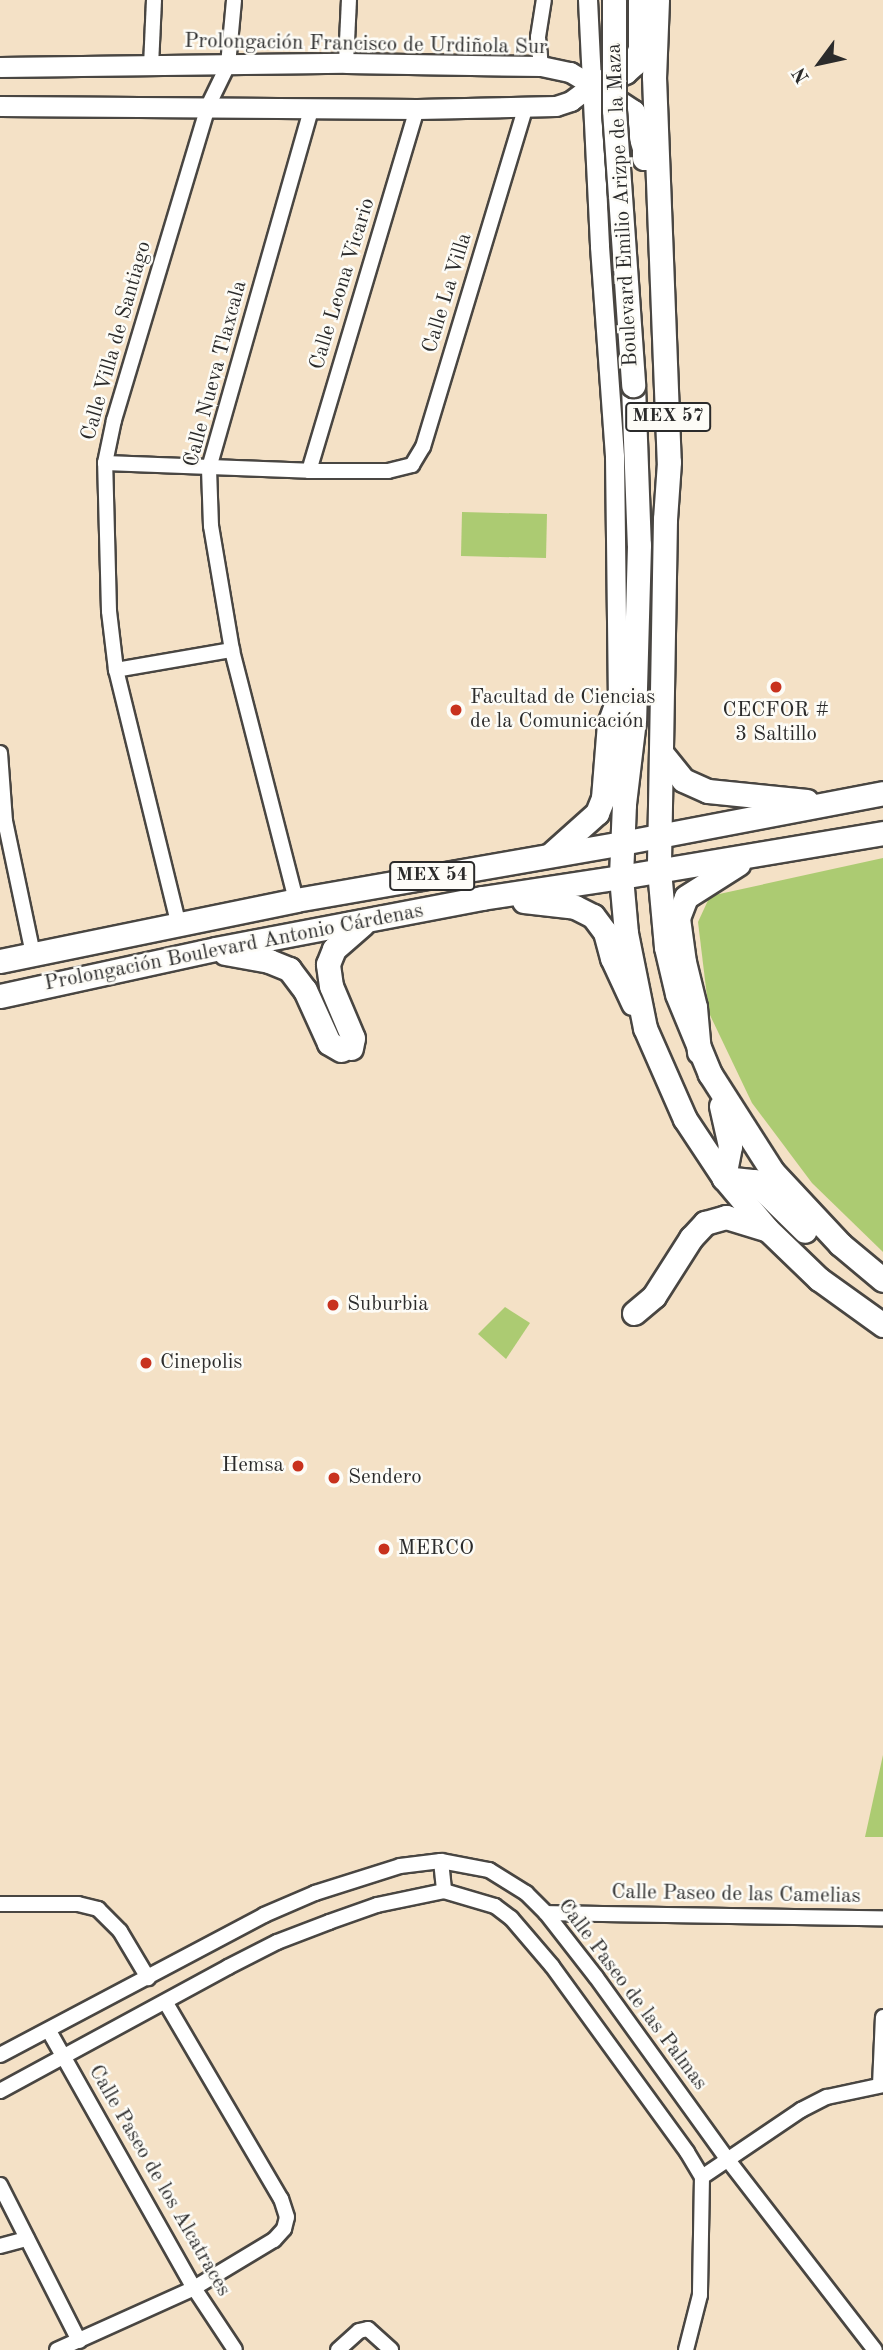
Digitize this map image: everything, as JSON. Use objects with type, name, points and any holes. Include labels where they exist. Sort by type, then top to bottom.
[{"type":"main road","points":[[602,0],[613,0]]},
{"type":"main road","name":"Boulevard Emilio Arizpe de la Maza","points":[[613,0],[614,110],[633,385],[639,545],[633,732],[624,804],[621,877],[626,933],[645,1028],[685,1119],[724,1178],[767,1229],[819,1279],[883,1325]]},
{"type":"main road","points":[[0,106],[417,109],[564,104],[592,85],[625,72],[634,64],[640,48],[640,0]]},
{"type":"main road","name":"Boulevard Emilio Arizpe de la Maza","points":[[657,0],[654,77],[669,462],[665,519],[659,870],[666,947],[677,993],[699,1052],[710,1074],[772,1171],[800,1205],[862,1265],[883,1280]]},
{"type":"main road","name":"Prolongación Francisco de Urdiñola Sur","points":[[0,67],[346,63],[541,66],[570,72],[592,85]]},
{"type":"main road","points":[[592,85],[633,112],[644,147],[655,489],[657,504],[665,519]]},
{"type":"main road","points":[[549,856],[597,813],[603,798],[609,724],[620,694]]},
{"type":"main road","points":[[663,755],[683,780],[708,791],[826,803]]},
{"type":"main road","name":"Prolongación Boulevard Antonio Cárdenas","points":[[12,961],[296,900],[622,843],[883,793]]},
{"type":"main road","name":"Prolongación Boulevard Antonio Cárdenas","points":[[0,996],[215,949],[482,898],[749,857],[883,833]]},
{"type":"main road","points":[[699,1052],[695,1007],[684,962],[678,918],[686,897],[749,857]]},
{"type":"main road","points":[[242,912],[272,921],[298,934],[349,891]]},
{"type":"main road","points":[[482,898],[555,903],[575,907],[593,916],[604,932],[619,975],[645,1028]]},
{"type":"main road","points":[[215,949],[227,955],[269,961],[289,970],[305,990],[330,1043],[346,1049],[354,1038],[331,985],[328,964],[334,949],[365,922]]},
{"type":"main road","points":[[710,1074],[729,1133],[729,1159],[724,1178],[754,1181],[823,1247],[862,1265]]},
{"type":"main road","points":[[634,1313],[654,1296],[691,1238],[705,1223],[726,1217],[767,1229]]},
{"type":"street","points":[[151,66],[154,0]]},
{"type":"street","name":"Calle Villa de Santiago","points":[[179,926],[116,670],[109,598],[105,464],[114,421],[208,106],[228,65],[234,32],[234,0]]},
{"type":"street","points":[[346,63],[349,0]]},
{"type":"street","points":[[541,66],[538,37],[544,0]]},
{"type":"street","points":[[588,0],[615,457],[619,782],[624,804]]},
{"type":"street","name":"Calle La Villa","points":[[309,471],[388,471],[412,465],[423,447],[526,106]]},
{"type":"street","name":"Calle Nueva Tlaxcala","points":[[296,900],[232,650],[211,526],[209,468],[312,107]]},
{"type":"street","name":"Calle Leona Vicario","points":[[309,471],[417,109]]},
{"type":"street","points":[[105,464],[309,471]]},
{"type":"street","points":[[116,670],[232,650]]},
{"type":"street","points":[[0,753],[12,961]]},
{"type":"street","points":[[440,1861],[444,1891]]},
{"type":"street","name":"Calle Paseo de las Palmas","points":[[0,2054],[49,2031],[264,1915],[315,1893],[400,1866],[440,1861],[489,1870],[526,1893],[546,1913],[596,1977],[728,2160],[875,2350]]},
{"type":"street","points":[[0,2091],[277,1942],[377,1905],[444,1891],[495,1906],[533,1941],[688,2152],[702,2177],[700,2295],[686,2350]]},
{"type":"street","points":[[0,1904],[78,1904],[98,1909],[120,1931],[148,1978]]},
{"type":"street","name":"Calle Paseo de las Camelias","points":[[546,1913],[883,1917]]},
{"type":"street","points":[[57,2350],[194,2288],[274,2240],[284,2229],[287,2217],[282,2199],[166,2003]]},
{"type":"street","points":[[702,2177],[801,2110],[827,2097],[881,2085],[883,2017]]},
{"type":"street","name":"Calle Paseo de los Alcatraces","points":[[49,2031],[194,2288],[235,2350]]},
{"type":"street","points":[[0,2185],[79,2341]]},
{"type":"street","points":[[0,2246],[27,2239]]},
{"type":"street","points":[[338,2350],[359,2331],[368,2329],[391,2350]]},
{"type":"green space","points":[[462,512],[547,514],[546,558],[461,556]]},
{"type":"green space","points":[[883,858],[883,1252],[812,1183],[752,1103],[709,1013],[698,922],[710,896]]},
{"type":"green space","points":[[505,1307],[530,1323],[506,1359],[478,1334]]},
{"type":"green space","points":[[883,1755],[883,1837],[865,1837]]},
{"type":"place","name":"CECFOR # 3 Saltillo","points":[[776,687]]},
{"type":"place","name":"Facultad de Ciencias de la Comunicación","points":[[456,710]]},
{"type":"place","name":"Suburbia","points":[[333,1305]]},
{"type":"place","name":"Cinepolis","points":[[146,1363]]},
{"type":"place","name":"Hemsa","points":[[298,1466]]},
{"type":"place","name":"Sendero","points":[[334,1478]]},
{"type":"place","name":"MERCO","points":[[384,1549]]}]
